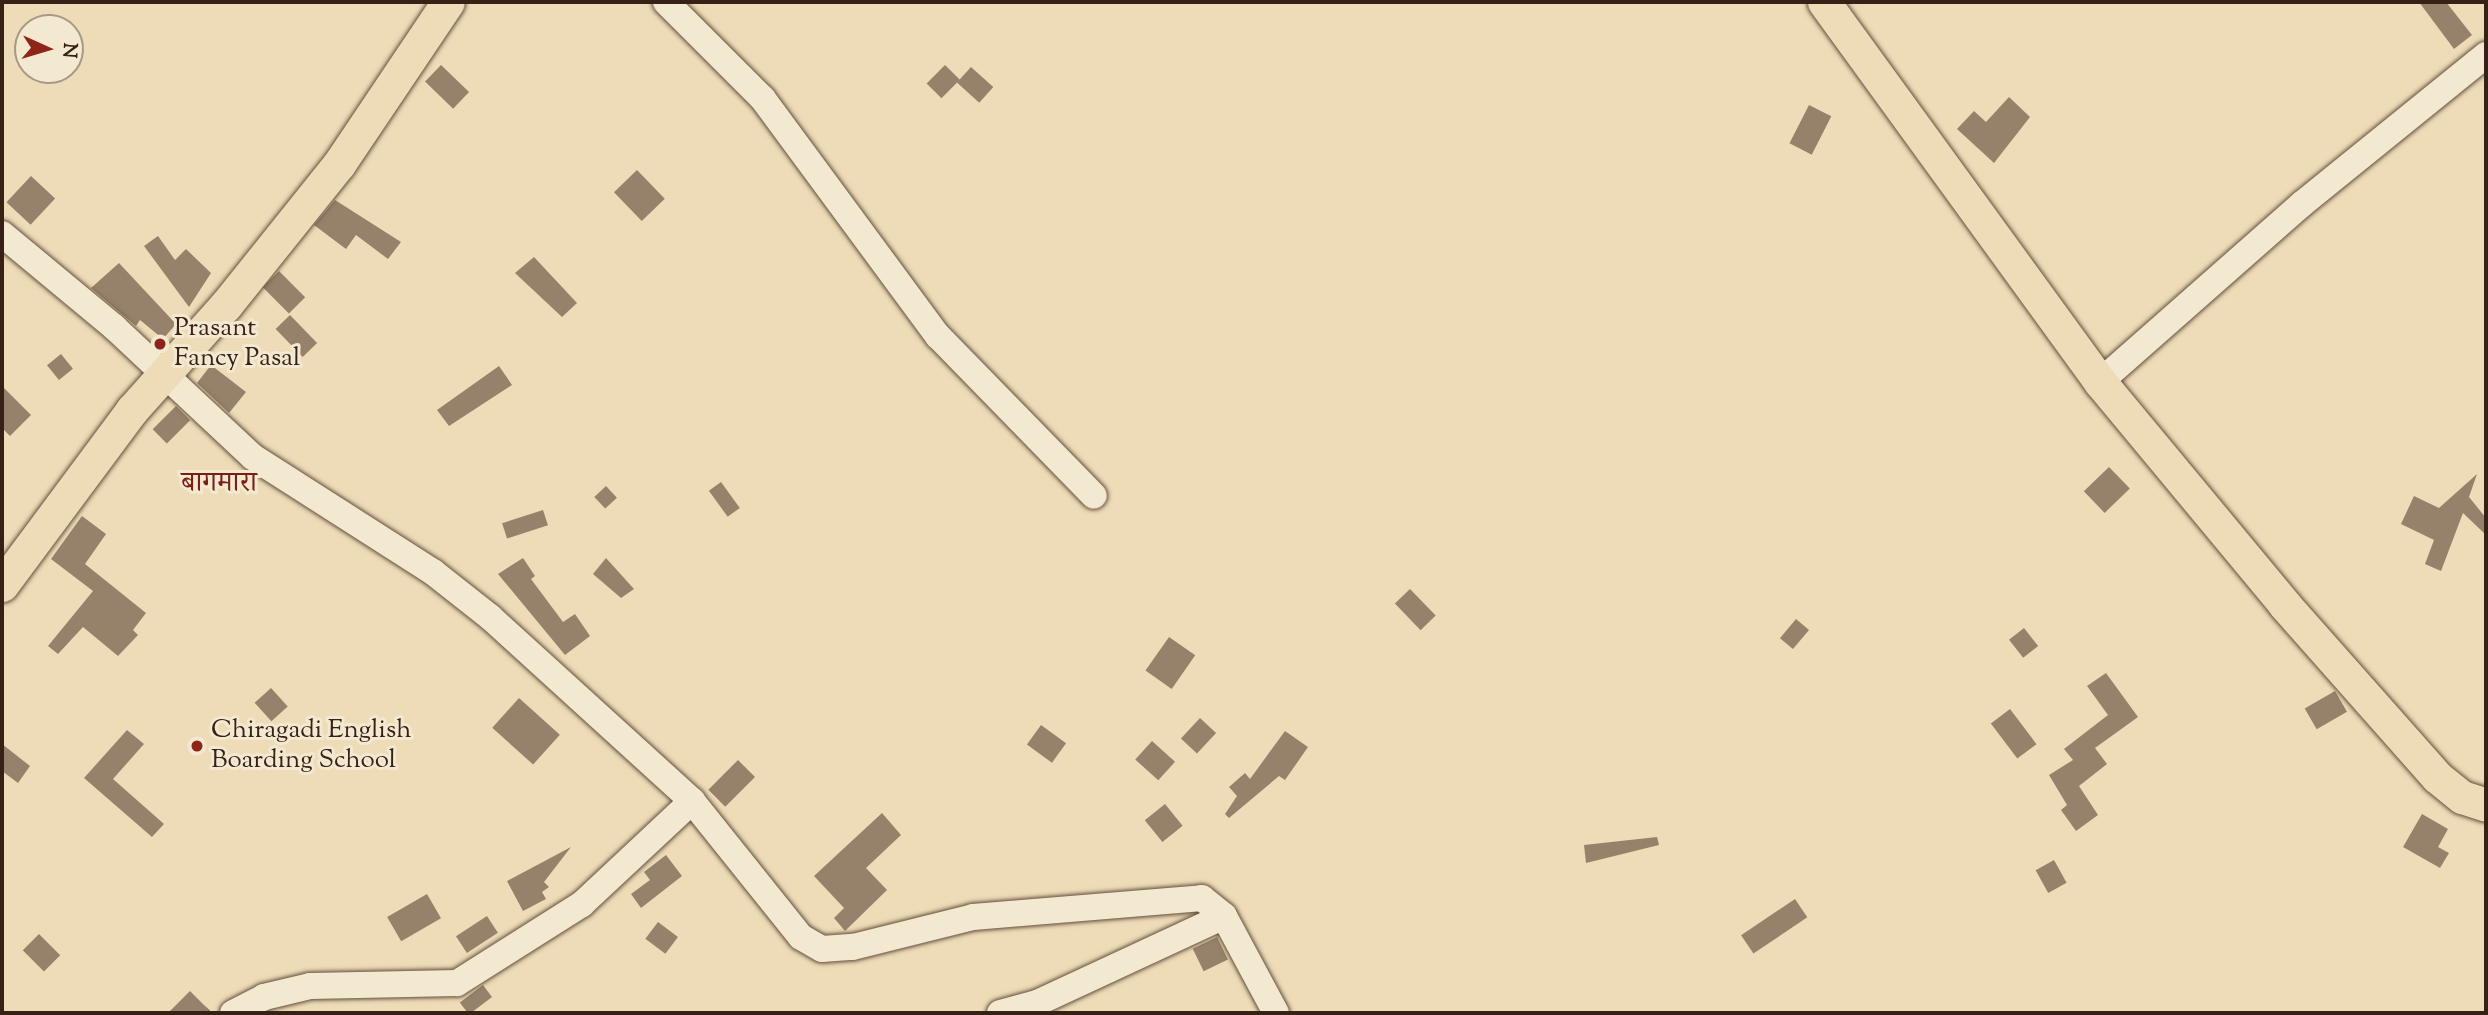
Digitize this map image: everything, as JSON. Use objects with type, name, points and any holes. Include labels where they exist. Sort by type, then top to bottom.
[{"type":"main road","points":[[2,585],[163,376],[339,164],[448,2]]},
{"type":"main road","points":[[1824,2],[2100,382],[2284,604],[2437,776],[2462,797],[2486,805]]},
{"type":"street","points":[[666,2],[763,99],[937,336],[1094,496]]},
{"type":"street","points":[[2100,382],[2302,204],[2486,55]]},
{"type":"street","points":[[2,234],[253,457],[433,572],[490,617],[692,801],[800,937],[822,949],[853,947],[973,917],[1174,896],[1202,898],[1224,916],[1276,1013]]},
{"type":"street","points":[[233,1013],[264,997],[310,986],[457,983],[582,904],[692,801]]},
{"type":"street","points":[[1000,1013],[1037,1003],[1224,916]]},
{"type":"building","points":[[2419,2],[2446,2],[2472,35],[2454,49]]},
{"type":"building","points":[[441,65],[469,92],[453,109],[425,82]]},
{"type":"building","points":[[945,65],[960,80],[941,98],[927,83]]},
{"type":"building","points":[[971,67],[993,87],[979,103],[957,83]]},
{"type":"building","points":[[2009,97],[2030,117],[1994,163],[1957,129],[1974,111],[1986,122]]},
{"type":"building","points":[[1809,105],[1831,116],[1812,155],[1789,143]]},
{"type":"building","points":[[637,170],[665,199],[642,221],[614,192]]},
{"type":"building","points":[[31,176],[55,199],[31,225],[6,202]]},
{"type":"building","points":[[335,200],[401,242],[388,259],[356,235],[346,249],[314,225]]},
{"type":"building","points":[[158,236],[175,260],[186,249],[211,273],[189,307],[144,246]]},
{"type":"building","points":[[534,257],[577,303],[562,317],[515,273]]},
{"type":"building","points":[[119,263],[176,324],[163,339],[140,320],[136,326],[91,288]]},
{"type":"building","points":[[279,271],[305,297],[289,313],[263,287]]},
{"type":"building","points":[[290,315],[317,343],[303,357],[276,329]]},
{"type":"building","points":[[61,354],[73,369],[59,380],[47,365]]},
{"type":"building","points":[[211,365],[246,392],[229,413],[197,383]]},
{"type":"building","points":[[499,366],[512,385],[449,426],[437,410]]},
{"type":"building","points":[[2,386],[31,415],[10,436],[2,428]]},
{"type":"building","points":[[176,406],[190,420],[167,443],[153,429]]},
{"type":"building","points":[[2109,467],[2130,489],[2105,513],[2084,491]]},
{"type":"building","points":[[2477,474],[2469,497],[2486,518],[2486,535],[2463,513],[2441,571],[2425,564],[2434,540],[2401,524],[2414,496],[2439,508]]},
{"type":"building","points":[[721,482],[740,508],[728,517],[709,491]]},
{"type":"building","points":[[606,486],[617,498],[605,509],[594,497]]},
{"type":"building","points":[[543,510],[548,525],[507,539],[502,523]]},
{"type":"building","points":[[82,516],[106,534],[85,564],[146,613],[133,630],[138,635],[118,656],[83,627],[58,654],[48,646],[93,591],[51,559]]},
{"type":"building","points":[[523,558],[535,576],[531,579],[563,622],[575,614],[590,636],[565,655],[498,574]]},
{"type":"building","points":[[606,558],[634,589],[621,598],[593,574]]},
{"type":"building","points":[[1410,589],[1436,616],[1421,630],[1395,604]]},
{"type":"building","points":[[1796,619],[1809,630],[1793,649],[1780,638]]},
{"type":"building","points":[[2024,628],[2038,646],[2023,658],[2009,640]]},
{"type":"building","points":[[1169,637],[1195,655],[1172,689],[1145,671]]},
{"type":"building","points":[[2106,673],[2138,717],[2095,748],[2107,764],[2079,786],[2098,815],[2076,831],[2061,810],[2067,805],[2049,775],[2073,760],[2064,749],[2108,715],[2087,686]]},
{"type":"building","points":[[271,688],[288,707],[271,721],[255,703]]},
{"type":"building","points":[[2335,691],[2347,712],[2317,729],[2305,708]]},
{"type":"building","points":[[519,698],[560,735],[533,765],[492,728]]},
{"type":"building","points":[[2010,709],[2036,744],[2017,759],[1991,723]]},
{"type":"building","points":[[1200,718],[1216,733],[1197,753],[1181,738]]},
{"type":"building","points":[[1041,725],[1066,743],[1052,763],[1027,744]]},
{"type":"building","points":[[127,730],[144,744],[113,779],[164,824],[152,837],[84,778]]},
{"type":"building","points":[[1285,731],[1308,747],[1285,780],[1279,776],[1229,818],[1225,814],[1237,796],[1229,787],[1245,773],[1250,779]]},
{"type":"building","points":[[1152,741],[1175,762],[1158,780],[1135,760]]},
{"type":"building","points":[[2,744],[30,766],[18,783],[2,771]]},
{"type":"building","points":[[738,760],[755,777],[725,807],[708,790]]},
{"type":"building","points":[[1165,804],[1183,826],[1162,842],[1145,820]]},
{"type":"building","points":[[882,813],[901,835],[866,868],[887,890],[845,931],[834,918],[844,908],[814,876]]},
{"type":"building","points":[[2422,814],[2448,829],[2438,847],[2449,853],[2440,868],[2403,847]]},
{"type":"building","points":[[1657,837],[1659,845],[1586,863],[1584,845]]},
{"type":"building","points":[[571,847],[544,882],[549,887],[542,892],[546,899],[523,911],[507,881]]},
{"type":"building","points":[[666,855],[682,876],[641,908],[631,894],[650,880],[644,872]]},
{"type":"building","points":[[2054,860],[2067,883],[2048,893],[2036,870]]},
{"type":"building","points":[[427,894],[441,918],[401,941],[387,917]]},
{"type":"building","points":[[1795,899],[1807,917],[1753,954],[1741,935]]},
{"type":"building","points":[[487,916],[498,933],[467,953],[456,936]]},
{"type":"building","points":[[658,922],[678,937],[665,954],[645,939]]},
{"type":"building","points":[[39,934],[60,955],[44,971],[23,950]]},
{"type":"building","points":[[1217,937],[1228,959],[1204,971],[1193,949]]},
{"type":"building","points":[[483,985],[492,997],[471,1013],[460,1002]]},
{"type":"building","points":[[190,991],[204,1005],[213,1013],[168,1013]]},
{"type":"place","name":"Prasant Fancy Pasal","points":[[160,344]]},
{"type":"place","name":"Chiragadi English Boarding School","points":[[197,746]]},
{"type":"district","name":"बागमारा","points":[[219,484]]}]
